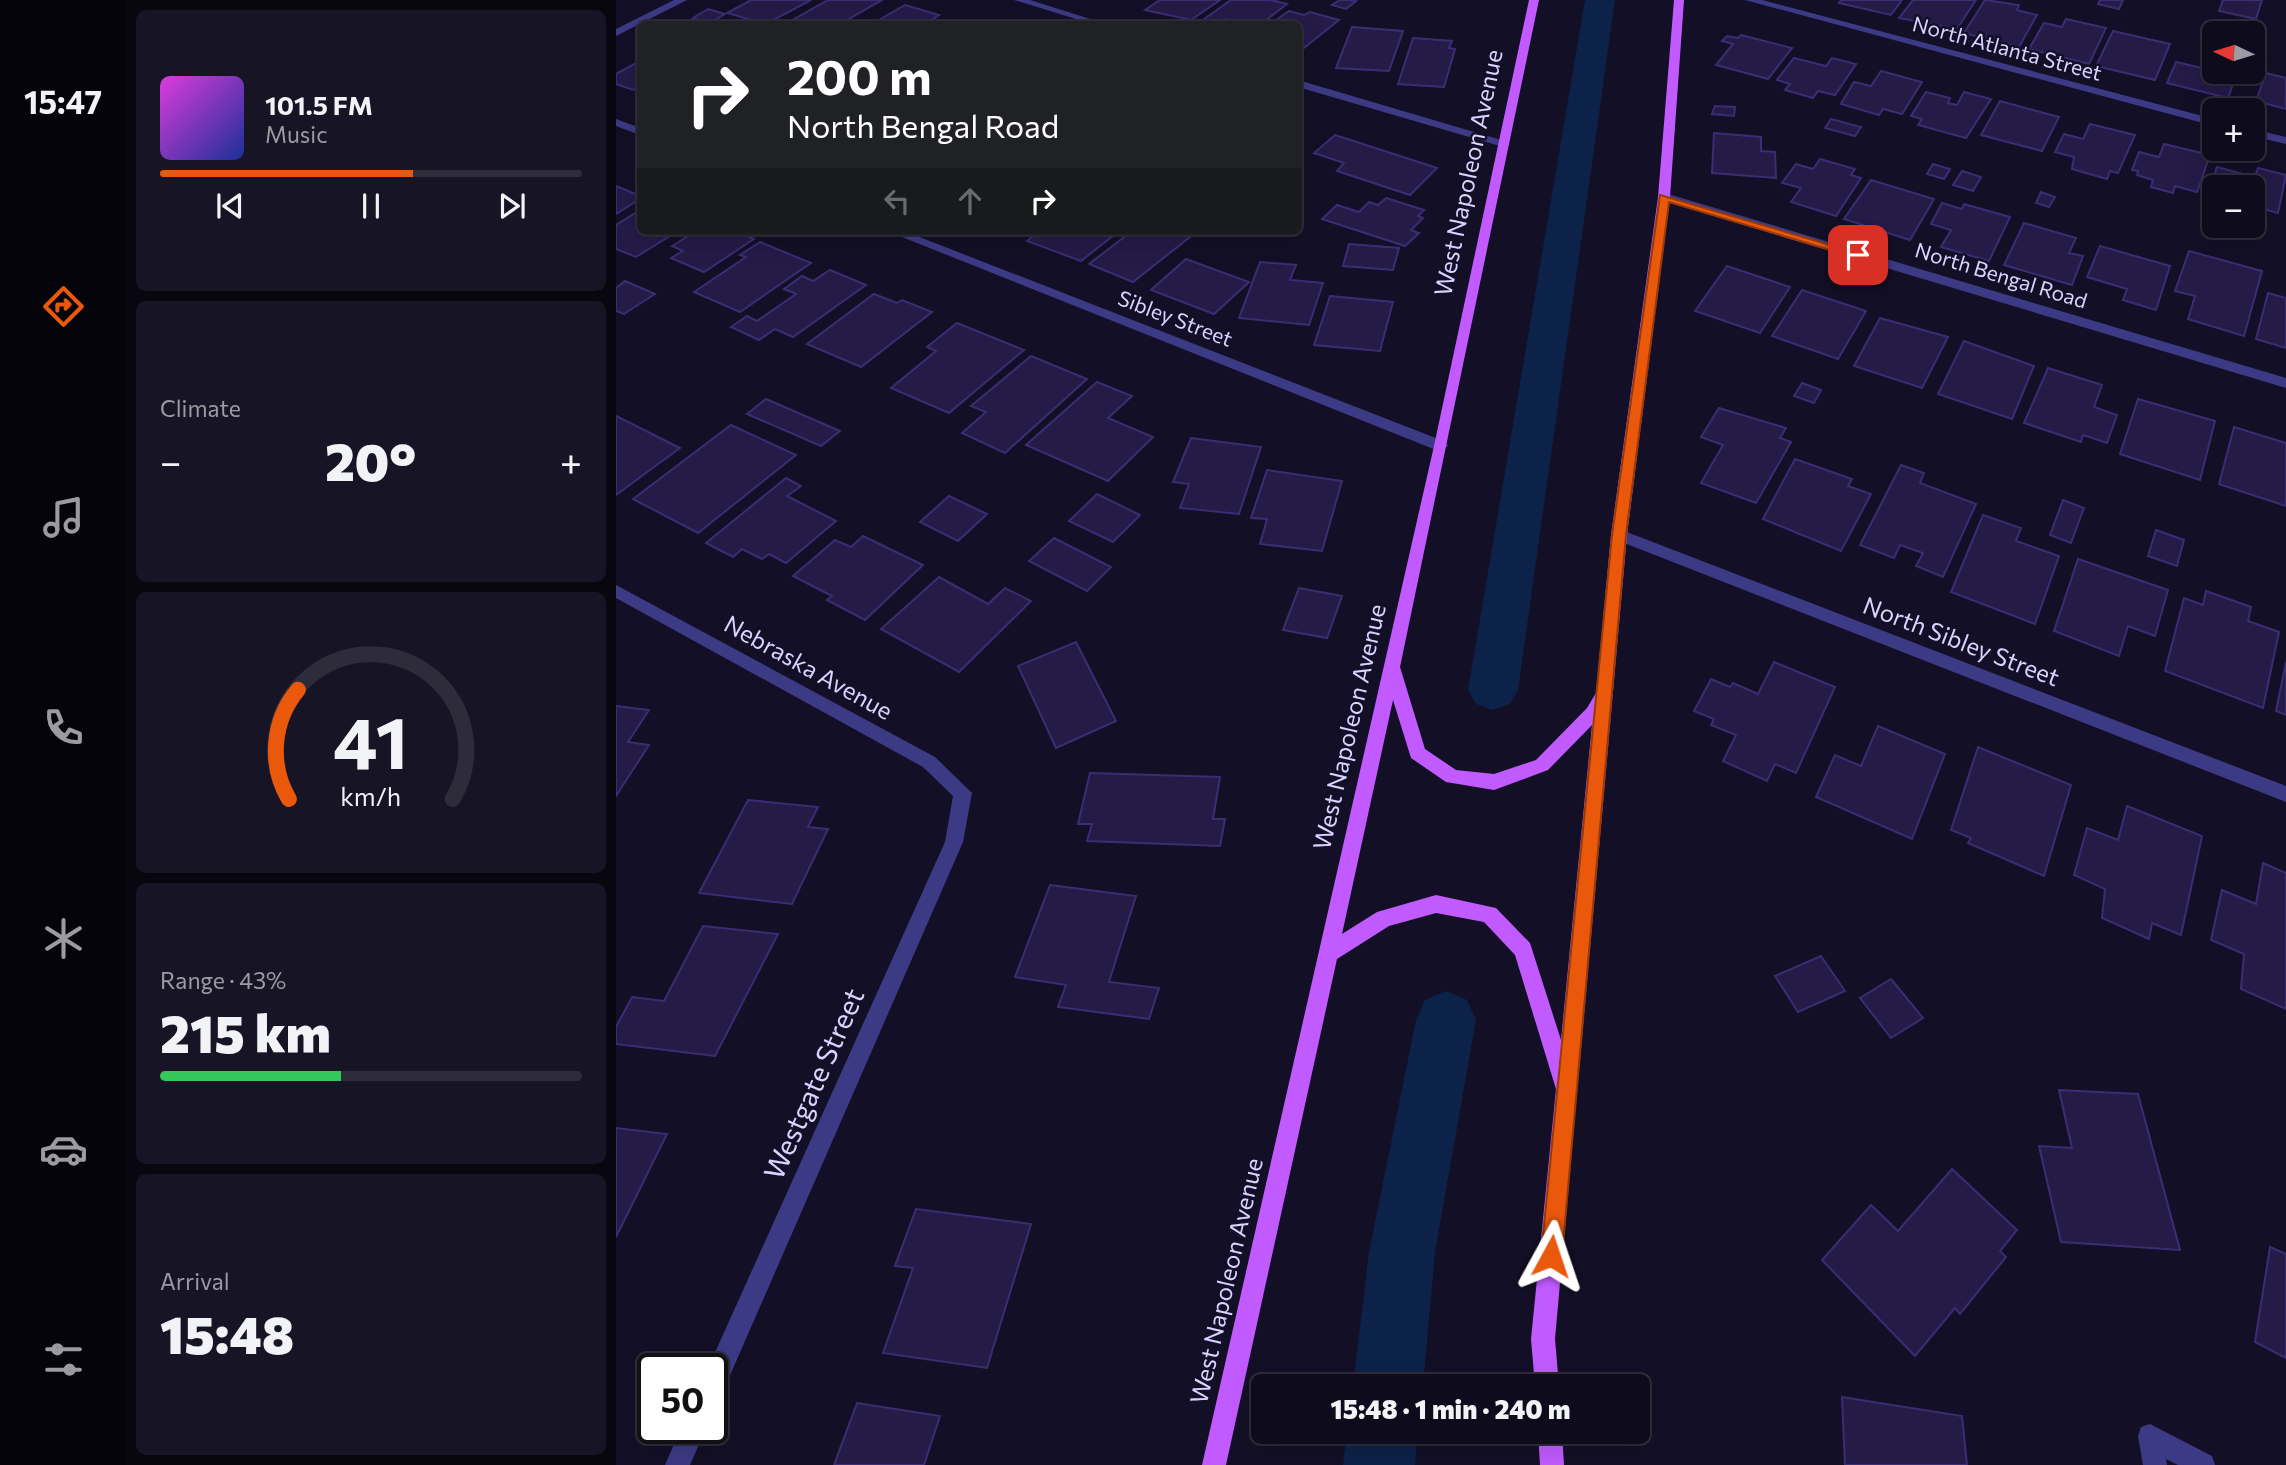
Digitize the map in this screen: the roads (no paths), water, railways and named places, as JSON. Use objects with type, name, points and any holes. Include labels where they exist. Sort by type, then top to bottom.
[{"type":"main road","name":"West Napoleon Avenue","points":[[1214,1465],[1441,446],[1534,0]]},
{"type":"main road","points":[[1546,1374],[1544,1339],[1619,535],[1664,197],[1679,0]]},
{"type":"main road","points":[[1392,667],[1417,754],[1452,777],[1494,782],[1542,765],[1593,713],[1605,685]]},
{"type":"main road","points":[[1329,953],[1384,918],[1436,904],[1489,914],[1523,950],[1567,1091]]},
{"type":"main road","points":[[1551,1444],[1552,1465]]},
{"type":"street","points":[[640,21],[682,0]]},
{"type":"street","points":[[1019,0],[1091,21]]},
{"type":"street","name":"North Atlanta Street","points":[[1750,0],[2202,119]]},
{"type":"street","points":[[616,33],[637,22]]},
{"type":"street","points":[[1302,84],[1504,144]]},
{"type":"street","points":[[616,122],[637,131]]},
{"type":"street","points":[[2265,135],[2286,141]]},
{"type":"street","name":"North Bengal Road","points":[[1664,197],[2286,383]]},
{"type":"street","name":"Sibley Street","points":[[903,235],[1441,446]]},
{"type":"street","name":"North Sibley Street","points":[[1619,535],[2286,794]]},
{"type":"street","name":"Nebraska Avenue","points":[[616,591],[929,762],[963,793],[961,802]]},
{"type":"street","name":"Westgate Street","points":[[727,1353],[954,842],[961,802]]},
{"type":"street","points":[[2154,1465],[2150,1436],[2203,1465]]},
{"type":"street","points":[[677,1465],[687,1444]]},
{"type":"waterway","points":[[1493,690],[1600,0]]},
{"type":"waterway","points":[[1389,1374],[1402,1252],[1446,1020]]},
{"type":"waterway","points":[[1379,1465],[1382,1444]]}]
